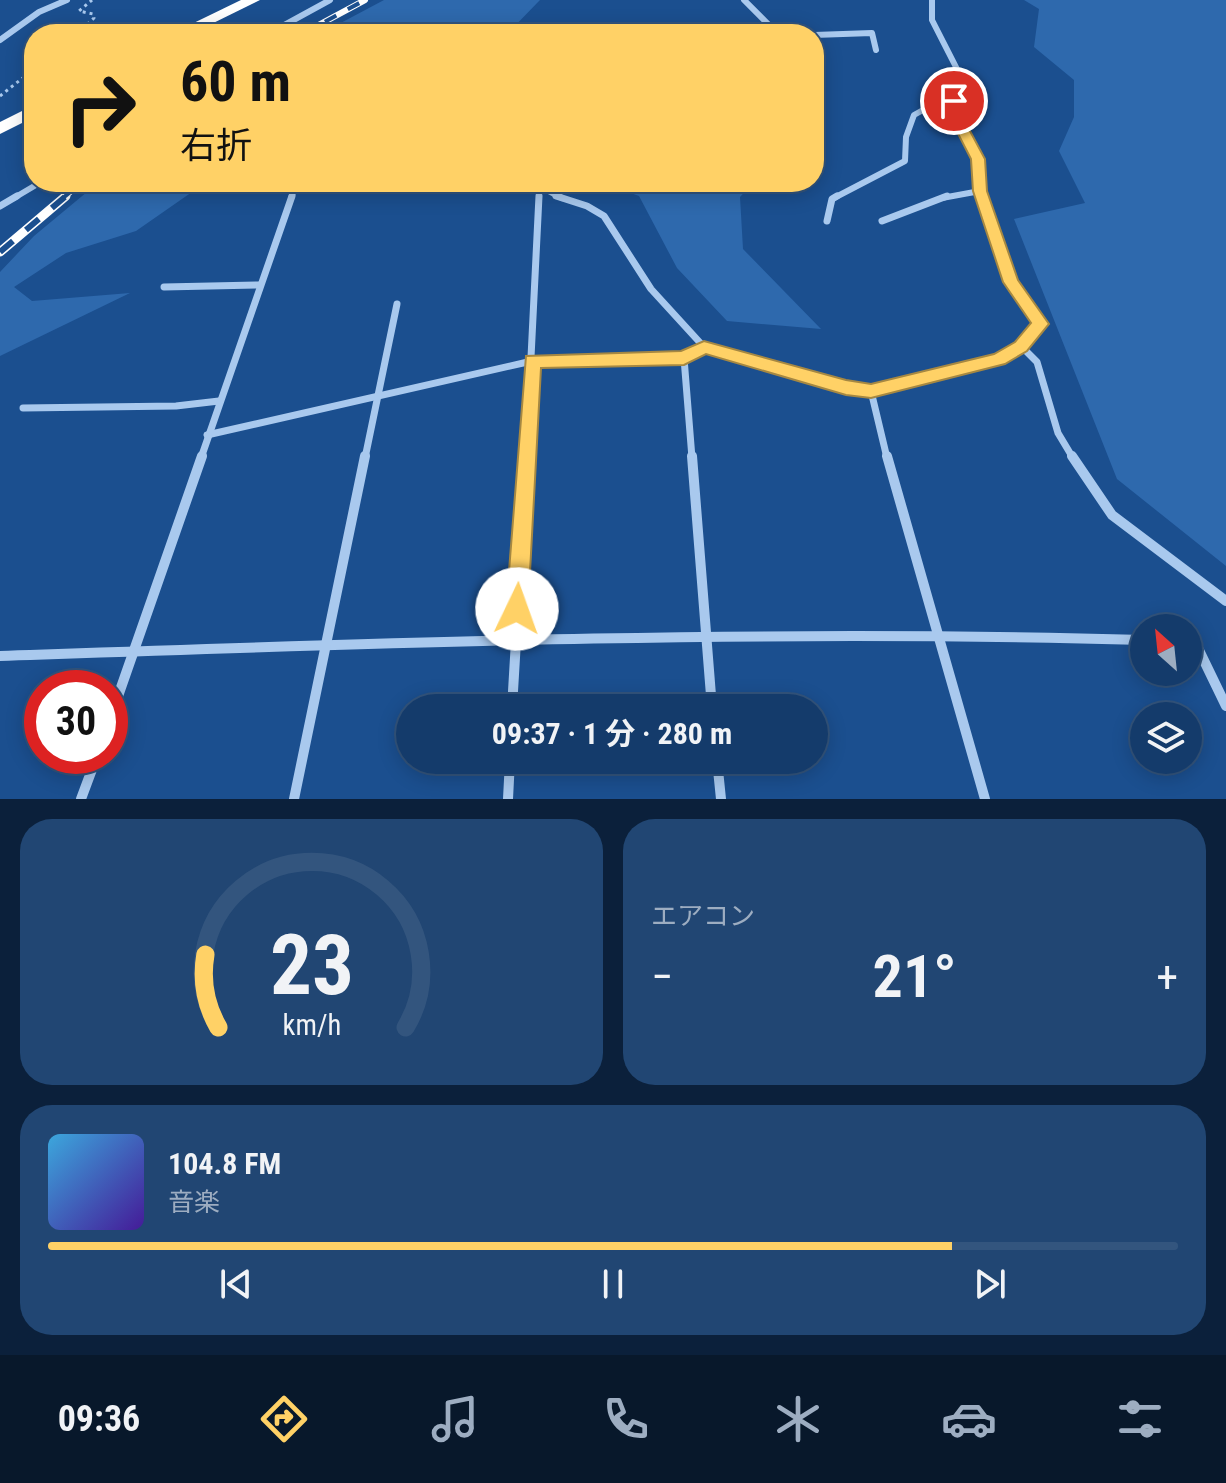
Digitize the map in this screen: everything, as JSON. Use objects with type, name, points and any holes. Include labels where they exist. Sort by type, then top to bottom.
[{"type":"highway","points":[[201,24],[253,0]]},
{"type":"highway","points":[[0,129],[24,116]]},
{"type":"street","points":[[0,40],[39,12],[67,0]]},
{"type":"street","points":[[286,24],[330,0]]},
{"type":"street","points":[[744,0],[768,24]]},
{"type":"street","points":[[551,192],[603,215],[636,268],[688,334],[704,347],[846,388],[871,391],[998,359],[1021,346],[1040,324],[1011,282],[980,191],[978,159],[957,118],[955,107],[959,73],[932,20],[932,0]]},
{"type":"street","points":[[824,34],[872,33],[876,50]]},
{"type":"street","points":[[827,221],[832,199],[845,190],[893,172],[905,161],[906,137],[914,115],[923,110],[955,107]]},
{"type":"street","points":[[882,221],[952,194],[980,191]]},
{"type":"street","points":[[0,206],[24,192]]},
{"type":"street","points":[[128,670],[293,192]]},
{"type":"street","points":[[513,694],[532,361],[536,192]]},
{"type":"street","points":[[164,287],[259,285]]},
{"type":"street","points":[[294,799],[397,304]]},
{"type":"street","points":[[1021,346],[1037,362],[1058,433],[1091,488],[1112,515],[1226,601]]},
{"type":"street","points":[[207,435],[532,361],[684,358],[704,347]]},
{"type":"street","points":[[684,358],[710,694]]},
{"type":"street","points":[[871,391],[874,411],[985,799]]},
{"type":"street","points":[[23,408],[176,406],[219,401]]},
{"type":"street","points":[[0,656],[515,639],[940,634],[1130,640]]},
{"type":"street","points":[[1202,656],[1226,706]]},
{"type":"street","points":[[81,799],[90,774]]},
{"type":"street","points":[[508,799],[509,774]]},
{"type":"street","points":[[718,774],[721,799]]},
{"type":"path","points":[[88,24],[94,18],[93,14],[79,11],[92,0]]},
{"type":"path","points":[[0,96],[24,77]]},
{"type":"shaded area","points":[[384,0],[540,0],[517,24],[339,24]]},
{"type":"shaded area","points":[[1024,0],[1226,0],[1226,566],[1117,479],[1014,219],[1085,203],[1059,151],[1074,117],[1074,80],[1034,47],[1039,9]]},
{"type":"shaded area","points":[[87,192],[192,192],[136,231],[66,253],[14,287],[32,301],[130,293],[0,356],[0,272],[34,236]]},
{"type":"shaded area","points":[[628,192],[745,192],[740,197],[743,249],[821,329],[727,321],[677,268],[639,196]]},
{"type":"railway","points":[[321,24],[365,0]]},
{"type":"railway","points":[[63,198],[70,192]]},
{"type":"railway","points":[[0,252],[66,196]]},
{"type":"route","points":[[517,609],[532,361],[684,358],[704,347],[846,388],[871,391],[998,359],[1021,346],[1040,324],[1011,282],[980,191],[978,159],[957,118],[954,101]]}]
